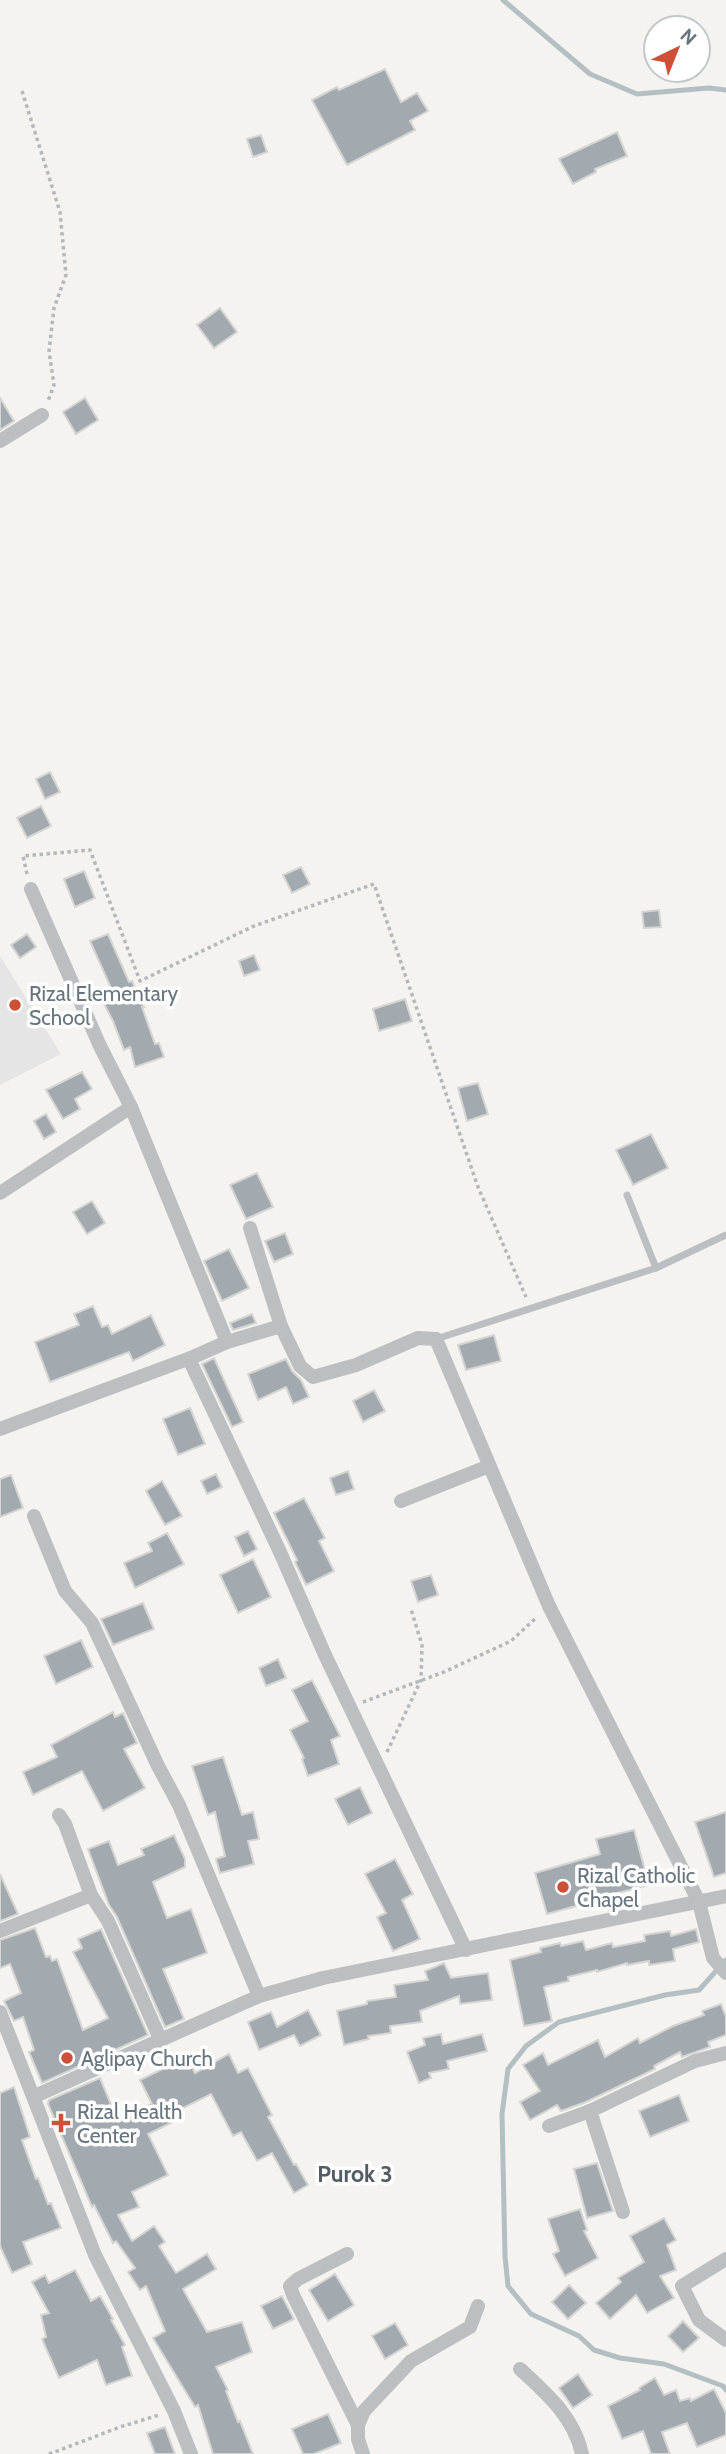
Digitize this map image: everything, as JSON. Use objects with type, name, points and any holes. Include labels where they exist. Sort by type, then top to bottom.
[{"type":"street","points":[[0,441],[42,415]]},
{"type":"street","points":[[31,889],[100,1046],[131,1107],[227,1342]]},
{"type":"street","points":[[0,1193],[131,1107]]},
{"type":"street","points":[[250,1228],[281,1325],[300,1366],[313,1377],[356,1365],[418,1338],[436,1339],[549,1606],[699,1902],[713,1958],[726,1973]]},
{"type":"street","points":[[0,1429],[189,1359],[227,1342],[281,1325]]},
{"type":"street","points":[[189,1359],[466,1950]]},
{"type":"street","points":[[401,1501],[489,1466]]},
{"type":"street","points":[[34,1516],[65,1591],[92,1623],[158,1766],[179,1805],[259,1996]]},
{"type":"street","points":[[59,1815],[65,1824],[91,1895],[108,1921],[161,2041]]},
{"type":"street","points":[[0,1931],[91,1895]]},
{"type":"street","points":[[35,2096],[259,1996],[323,1978],[726,1896]]},
{"type":"street","points":[[0,2012],[95,2255],[174,2411],[191,2454]]},
{"type":"street","points":[[549,2126],[590,2111],[695,2061],[726,2053]]},
{"type":"street","points":[[590,2111],[623,2212]]},
{"type":"street","points":[[347,2254],[298,2279],[290,2286],[358,2425]]},
{"type":"street","points":[[726,2259],[682,2286],[699,2320],[726,2340]]},
{"type":"street","points":[[363,2454],[358,2439],[358,2425],[364,2411],[411,2361],[470,2327],[478,2306]]},
{"type":"street","points":[[520,2369],[556,2402],[578,2435],[582,2454]]},
{"type":"lane","points":[[627,1195],[656,1268]]},
{"type":"lane","points":[[436,1339],[656,1268],[726,1236]]},
{"type":"path","points":[[22,91],[60,212],[66,275],[54,308],[49,351],[54,385],[42,415]]},
{"type":"path","points":[[31,889],[23,856],[90,850],[140,981],[254,926],[374,884],[478,1187],[531,1308]]},
{"type":"path","points":[[350,1707],[511,1641],[549,1606]]},
{"type":"path","points":[[379,1768],[421,1680],[422,1645],[411,1609]]},
{"type":"path","points":[[49,2454],[120,2427],[174,2411]]},
{"type":"shaded area","name":"Rizal Elementary School","points":[[0,956],[61,1054],[0,1085]]},
{"type":"building","points":[[385,69],[401,102],[417,93],[428,111],[410,121],[415,130],[347,165],[312,100],[337,87],[339,90]]},
{"type":"building","points":[[617,132],[627,156],[595,169],[596,172],[573,184],[559,159]]},
{"type":"building","points":[[261,135],[267,152],[253,157],[247,139]]},
{"type":"building","points":[[220,308],[237,332],[214,348],[197,325]]},
{"type":"building","points":[[0,398],[14,421],[0,430]]},
{"type":"building","points":[[85,398],[98,420],[76,434],[63,412]]},
{"type":"building","points":[[50,772],[60,792],[45,799],[36,779]]},
{"type":"building","points":[[41,806],[51,826],[27,838],[17,818]]},
{"type":"building","points":[[301,867],[310,884],[292,893],[283,875]]},
{"type":"building","points":[[84,871],[95,898],[75,907],[64,879]]},
{"type":"building","points":[[659,910],[661,927],[644,928],[642,912]]},
{"type":"building","points":[[27,934],[36,947],[20,958],[11,945]]},
{"type":"building","points":[[108,934],[129,982],[132,981],[144,1007],[155,1044],[159,1043],[164,1057],[135,1067],[130,1047],[124,1050],[100,996],[112,990],[90,941]]},
{"type":"building","points":[[254,955],[260,970],[244,976],[239,961]]},
{"type":"building","points":[[405,999],[412,1021],[379,1031],[373,1009]]},
{"type":"building","points":[[82,1072],[92,1089],[75,1099],[80,1109],[63,1119],[46,1090]]},
{"type":"building","points":[[478,1083],[488,1114],[467,1121],[458,1088]]},
{"type":"building","points":[[46,1114],[56,1132],[44,1139],[34,1121]]},
{"type":"building","points":[[651,1134],[668,1168],[633,1185],[616,1150]]},
{"type":"building","points":[[257,1173],[273,1207],[246,1219],[230,1185]]},
{"type":"building","points":[[92,1201],[105,1223],[87,1234],[73,1212]]},
{"type":"building","points":[[285,1233],[293,1254],[274,1262],[265,1241]]},
{"type":"building","points":[[229,1249],[249,1288],[222,1301],[204,1261]]},
{"type":"building","points":[[93,1306],[102,1327],[108,1325],[112,1334],[151,1315],[165,1345],[133,1361],[129,1352],[50,1382],[35,1342],[79,1325],[74,1314]]},
{"type":"building","points":[[252,1314],[256,1323],[233,1330],[230,1323]]},
{"type":"building","points":[[494,1335],[501,1361],[466,1370],[458,1345]]},
{"type":"building","points":[[214,1358],[243,1422],[232,1427],[202,1364]]},
{"type":"building","points":[[286,1359],[309,1397],[293,1404],[286,1387],[258,1400],[248,1374]]},
{"type":"building","points":[[374,1390],[385,1411],[363,1422],[353,1401]]},
{"type":"building","points":[[190,1408],[205,1444],[178,1455],[163,1419]]},
{"type":"building","points":[[348,1471],[354,1489],[336,1495],[330,1478]]},
{"type":"building","points":[[216,1474],[222,1487],[207,1494],[201,1481]]},
{"type":"building","points":[[11,1475],[23,1508],[0,1517],[0,1479]]},
{"type":"building","points":[[162,1481],[182,1516],[165,1525],[146,1491]]},
{"type":"building","points":[[304,1498],[325,1538],[319,1541],[334,1571],[306,1585],[274,1513]]},
{"type":"building","points":[[248,1531],[257,1549],[244,1556],[235,1537]]},
{"type":"building","points":[[167,1533],[184,1564],[135,1588],[124,1563],[152,1551],[148,1543]]},
{"type":"building","points":[[253,1559],[271,1597],[238,1613],[220,1575]]},
{"type":"building","points":[[431,1575],[438,1595],[418,1602],[411,1581]]},
{"type":"building","points":[[143,1603],[154,1629],[113,1645],[101,1619]]},
{"type":"building","points":[[81,1640],[93,1667],[56,1684],[44,1656]]},
{"type":"building","points":[[278,1659],[286,1678],[266,1686],[259,1668]]},
{"type":"building","points":[[312,1680],[340,1736],[331,1740],[339,1764],[308,1776],[302,1759],[304,1758],[290,1730],[308,1721],[292,1690]]},
{"type":"building","points":[[113,1712],[115,1717],[123,1713],[137,1743],[124,1749],[145,1788],[103,1811],[82,1771],[33,1795],[23,1772],[57,1757],[51,1745]]},
{"type":"building","points":[[223,1757],[242,1815],[253,1812],[259,1839],[248,1841],[254,1864],[220,1873],[216,1859],[225,1856],[215,1812],[208,1815],[192,1766]]},
{"type":"building","points":[[360,1787],[372,1813],[348,1825],[335,1799]]},
{"type":"building","points":[[726,1812],[726,1873],[714,1877],[695,1822]]},
{"type":"building","points":[[634,1830],[649,1885],[547,1914],[535,1873],[600,1854],[596,1839]]},
{"type":"building","points":[[174,1835],[185,1859],[185,1867],[153,1882],[167,1918],[191,1909],[207,1953],[163,1969],[184,2019],[165,2027],[117,1917],[109,1905],[88,1849],[109,1841],[118,1865],[144,1855],[141,1849]]},
{"type":"building","points":[[395,1859],[413,1894],[402,1900],[420,1939],[393,1951],[377,1917],[386,1913],[365,1874]]},
{"type":"building","points":[[0,1874],[18,1914],[0,1921]]},
{"type":"building","points":[[35,1928],[46,1957],[50,1956],[52,1961],[57,1959],[83,2030],[108,2018],[73,1952],[82,1948],[78,1939],[101,1929],[148,2035],[42,2083],[29,2052],[34,2050],[23,2017],[14,2021],[4,2001],[21,1993],[10,1964],[0,1968],[0,1940]]},
{"type":"building","points":[[696,1929],[699,1942],[673,1949],[675,1961],[649,1965],[649,1961],[627,1963],[568,1977],[569,1981],[544,1987],[552,2021],[524,2026],[510,1960],[541,1952],[540,1948],[560,1943],[561,1946],[583,1941],[586,1950],[612,1943],[613,1947],[645,1941],[644,1935],[670,1931],[671,1936]]},
{"type":"building","points":[[444,1963],[451,1978],[488,1973],[492,2000],[460,2004],[459,1996],[420,2011],[422,2022],[390,2026],[391,2033],[368,2036],[369,2039],[344,2045],[337,2011],[367,2004],[367,2001],[396,1997],[394,1985],[428,1980],[425,1971]]},
{"type":"building","points":[[721,2004],[726,2017],[726,2035],[708,2042],[710,2047],[682,2057],[680,2052],[654,2066],[655,2069],[586,2102],[561,2111],[557,2105],[530,2120],[520,2102],[540,2091],[523,2065],[543,2053],[548,2065],[598,2040],[605,2057],[638,2038],[640,2043],[673,2026],[704,2015],[702,2011]]},
{"type":"building","points":[[308,2010],[321,2035],[300,2046],[294,2035],[259,2050],[248,2022],[271,2012],[277,2027]]},
{"type":"building","points":[[441,2034],[443,2044],[482,2034],[487,2051],[447,2061],[449,2069],[429,2073],[431,2078],[419,2083],[407,2052],[425,2045],[423,2038]]},
{"type":"building","points":[[229,2054],[238,2073],[248,2068],[272,2115],[268,2117],[308,2185],[294,2193],[272,2153],[257,2161],[241,2132],[233,2136],[211,2094],[177,2111],[181,2118],[148,2134],[168,2175],[132,2192],[139,2207],[118,2215],[132,2241],[154,2226],[165,2242],[159,2246],[176,2273],[207,2254],[216,2269],[183,2289],[207,2332],[242,2322],[252,2352],[216,2367],[253,2454],[213,2454],[198,2405],[195,2407],[153,2338],[165,2331],[146,2286],[140,2290],[128,2272],[135,2268],[116,2241],[113,2243],[94,2205],[92,2207],[48,2104],[49,2100],[100,2078],[117,2119],[152,2104],[140,2080],[187,2057],[195,2073]]},
{"type":"building","points":[[14,2087],[30,2137],[22,2140],[36,2179],[38,2178],[48,2204],[51,2203],[61,2228],[23,2242],[32,2264],[12,2273],[0,2246],[0,2093]]},
{"type":"building","points":[[679,2095],[689,2121],[650,2137],[639,2111]]},
{"type":"building","points":[[597,2163],[613,2211],[587,2218],[574,2169]]},
{"type":"building","points":[[580,2209],[587,2230],[584,2231],[598,2258],[565,2276],[553,2254],[559,2251],[548,2219]]},
{"type":"building","points":[[664,2218],[676,2240],[667,2245],[676,2270],[660,2276],[674,2298],[647,2313],[636,2295],[610,2319],[596,2303],[621,2282],[618,2278],[644,2262],[630,2236]]},
{"type":"building","points":[[75,2270],[91,2301],[100,2296],[113,2319],[111,2320],[125,2345],[122,2347],[132,2376],[106,2385],[97,2360],[59,2378],[42,2339],[46,2337],[41,2315],[49,2313],[32,2282],[45,2275],[49,2283]]},
{"type":"building","points":[[335,2274],[354,2305],[328,2321],[309,2290]]},
{"type":"building","points":[[569,2285],[586,2303],[568,2319],[552,2302]]},
{"type":"building","points":[[282,2296],[294,2319],[273,2329],[261,2306]]},
{"type":"building","points":[[683,2321],[699,2338],[683,2352],[668,2336]]},
{"type":"building","points":[[395,2323],[408,2345],[385,2359],[372,2336]]},
{"type":"building","points":[[578,2374],[592,2395],[573,2408],[559,2388]]},
{"type":"building","points":[[655,2378],[664,2395],[676,2390],[680,2401],[690,2398],[691,2401],[714,2389],[726,2413],[726,2435],[697,2447],[687,2423],[662,2432],[670,2454],[651,2454],[643,2431],[622,2439],[608,2406],[640,2390],[639,2388]]},
{"type":"building","points":[[328,2414],[341,2443],[314,2454],[303,2454],[292,2429]]},
{"type":"building","points":[[165,2427],[175,2454],[155,2454],[147,2433]]},
{"type":"waterway","points":[[503,0],[590,74],[637,94],[709,88],[726,90]]},
{"type":"waterway","points":[[726,1960],[699,1990],[665,1995],[559,2022],[526,2046],[508,2069],[502,2114],[508,2286],[531,2314],[579,2336],[594,2350],[620,2358],[664,2364],[723,2386],[726,2390]]},
{"type":"place","name":"Rizal Elementary School","points":[[15,1005]]},
{"type":"place","name":"Rizal Catholic Chapel","points":[[563,1887]]},
{"type":"place","name":"Aglipay Church","points":[[67,2058]]},
{"type":"place","name":"Rizal Health Center","points":[[61,2123]]},
{"type":"district","name":"Purok 3","points":[[355,2174]]}]
